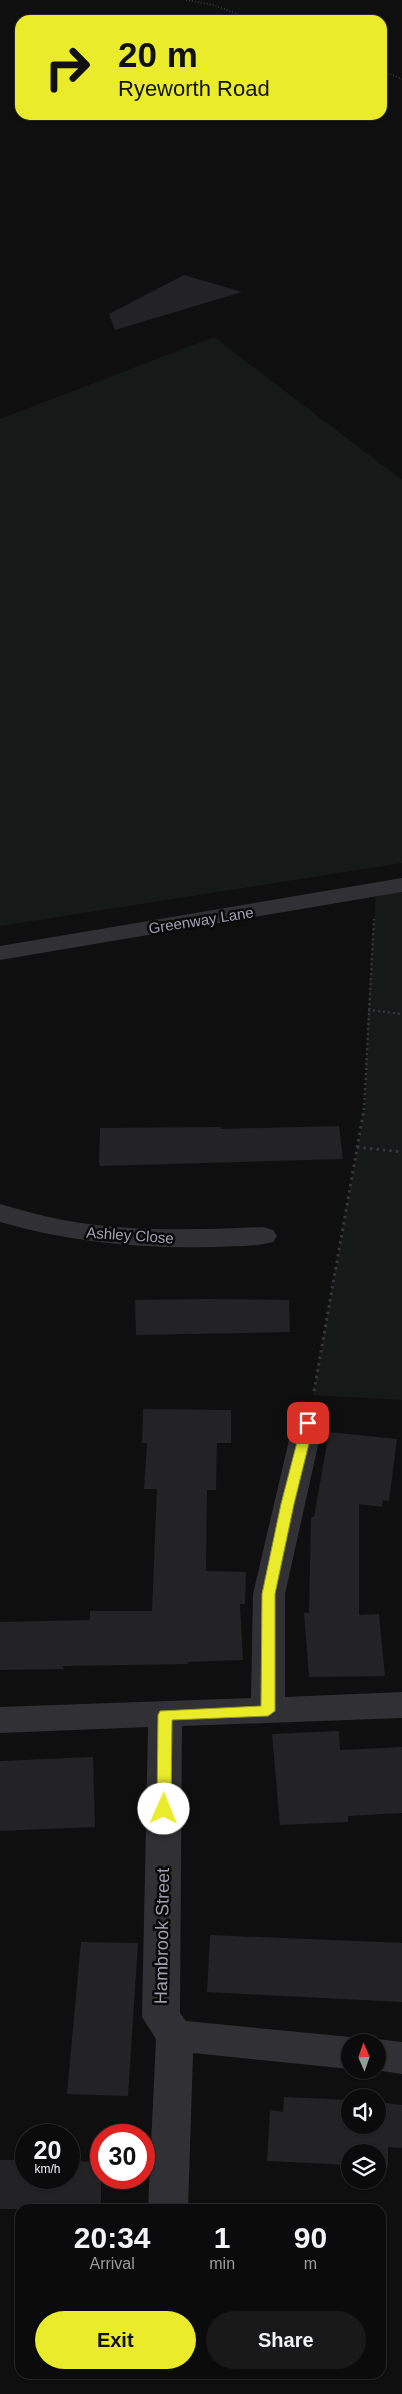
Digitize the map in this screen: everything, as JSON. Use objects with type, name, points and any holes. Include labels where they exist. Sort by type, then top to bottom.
[{"type":"street","name":"Greenway Lane","points":[[0,953],[402,885]]},
{"type":"street","name":"Ashley Close","points":[[0,1213],[29,1223],[94,1234],[170,1239],[263,1236]]},
{"type":"street","points":[[268,1711],[269,1594],[308,1423]]},
{"type":"street","points":[[0,1720],[402,1705]]},
{"type":"street","name":"Hambrook Street","points":[[165,1715],[161,2017],[176,2036]]},
{"type":"street","points":[[168,2204],[176,2036],[341,2052]]},
{"type":"street","points":[[386,2056],[402,2058]]},
{"type":"path","points":[[186,0],[214,5],[239,15]]},
{"type":"path","points":[[387,73],[402,79]]},
{"type":"path","points":[[308,1423],[365,1106],[368,1010],[376,890]]},
{"type":"path","points":[[368,1010],[402,1014]]},
{"type":"path","points":[[358,1147],[402,1152]]},
{"type":"shaded area","points":[[214,337],[402,480],[402,863],[0,926],[0,419]]},
{"type":"shaded area","points":[[402,885],[402,1400],[313,1395],[365,1106],[368,1010],[376,890]]},
{"type":"building","points":[[184,275],[242,292],[115,330],[109,314]]},
{"type":"building","points":[[339,1126],[343,1159],[100,1166],[99,1162],[100,1128],[221,1127],[221,1129]]},
{"type":"building","points":[[135,1300],[289,1300],[290,1332],[136,1335]]},
{"type":"building","points":[[143,1409],[231,1410],[231,1443],[217,1443],[216,1490],[207,1490],[206,1571],[246,1572],[245,1604],[240,1604],[243,1660],[188,1662],[188,1664],[63,1666],[63,1669],[0,1670],[0,1622],[90,1620],[90,1611],[152,1611],[157,1489],[144,1489],[147,1443],[142,1443]]},
{"type":"building","points":[[329,1432],[397,1439],[389,1501],[383,1500],[382,1507],[359,1504],[359,1615],[379,1614],[385,1676],[309,1677],[304,1613],[309,1613],[311,1517],[314,1517]]},
{"type":"building","points":[[339,1731],[340,1750],[402,1747],[402,1813],[348,1816],[348,1822],[280,1825],[272,1734]]},
{"type":"building","points":[[93,1757],[95,1827],[0,1831],[0,1761]]},
{"type":"building","points":[[210,1935],[402,1943],[402,2002],[207,1992]]},
{"type":"building","points":[[81,1942],[138,1943],[128,2096],[67,2094]]},
{"type":"building","points":[[284,2097],[341,2100],[341,2134],[386,2134],[386,2103],[402,2105],[402,2148],[388,2147],[388,2167],[386,2167],[386,2144],[341,2144],[341,2165],[267,2161],[270,2110],[283,2112]]},
{"type":"building","points":[[0,2160],[15,2160],[15,2189],[80,2189],[80,2161],[90,2162],[90,2189],[101,2189],[101,2204],[15,2204],[15,2209],[0,2209]]},
{"type":"route","points":[[164,1809],[165,1715],[268,1711],[269,1594],[308,1423]]}]
